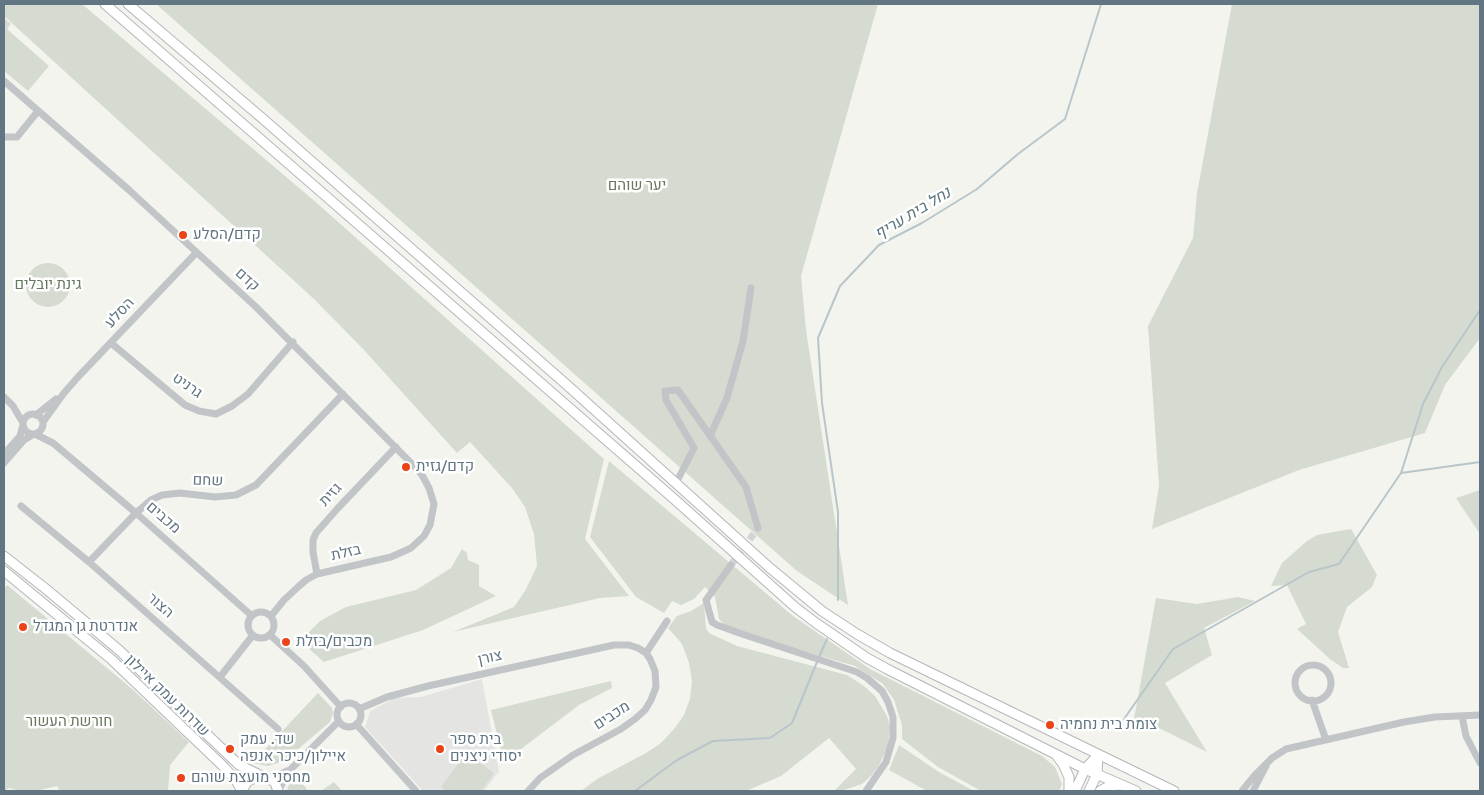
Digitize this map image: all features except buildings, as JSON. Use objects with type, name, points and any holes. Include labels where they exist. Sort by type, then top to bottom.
[{"type":"main road","points":[[104,4],[674,498],[795,607],[844,643],[880,666],[1097,774],[1136,791]]},
{"type":"main road","points":[[128,4],[262,118],[567,385],[798,593],[857,634],[920,669],[1174,791]]},
{"type":"main road","name":"שדרות עמק איילון","points":[[4,556],[119,650],[238,764],[264,777]]},
{"type":"main road","name":"שדרות עמק איילון","points":[[4,571],[86,636],[117,664],[224,767],[242,791]]},
{"type":"main road","points":[[1051,751],[1059,758],[1067,770],[1070,785],[1069,791]]},
{"type":"main road","points":[[1075,791],[1085,768],[1098,755]]},
{"type":"main road","points":[[1089,791],[1097,774],[1098,755]]},
{"type":"main road","points":[[242,791],[247,782],[252,778],[264,777],[275,783],[278,791]]},
{"type":"main road","points":[[1100,791],[1109,786],[1122,785]]},
{"type":"street","name":"קדם","points":[[4,81],[129,190],[293,342],[396,447],[422,475],[429,488],[434,504],[430,525]]},
{"type":"street","points":[[4,137],[16,137],[38,111]]},
{"type":"street","name":"הסלע","points":[[43,425],[64,393],[196,253]]},
{"type":"street","points":[[710,436],[727,398],[743,341],[751,288]]},
{"type":"street","name":"גרניט","points":[[111,343],[185,405],[199,411],[216,414],[232,406],[248,394],[293,342]]},
{"type":"street","points":[[676,483],[694,448],[666,400],[665,391],[678,390],[746,487],[758,528]]},
{"type":"street","name":"הסלע","points":[[32,415],[64,393]]},
{"type":"street","name":"שחם","points":[[89,562],[151,500],[162,495],[180,493],[215,497],[236,494],[256,485],[343,394]]},
{"type":"street","points":[[4,397],[13,406],[26,431],[35,434]]},
{"type":"street","points":[[4,463],[24,440],[35,434],[43,425],[40,417],[13,406]]},
{"type":"street","points":[[4,454],[20,436],[25,418],[32,415]]},
{"type":"street","name":"מכבים","points":[[43,425],[53,444]]},
{"type":"street","name":"מכבים","points":[[35,434],[53,444],[136,513],[252,616]]},
{"type":"street","name":"גזית","points":[[318,574],[313,552],[316,533],[396,447]]},
{"type":"street","name":"הצור","points":[[21,506],[89,562],[278,729]]},
{"type":"street","name":"בזלת","points":[[271,616],[298,587],[318,574],[391,557],[410,548],[424,536],[430,525]]},
{"type":"street","points":[[731,566],[706,600],[712,622],[796,653],[857,672],[875,684],[888,702],[893,717],[893,738],[889,755],[881,771],[868,788],[859,791]]},
{"type":"street","points":[[259,612],[264,612],[271,616],[274,626],[270,634],[262,638],[253,635],[248,628],[252,616],[259,612]]},
{"type":"street","points":[[646,653],[667,621]]},
{"type":"street","points":[[270,634],[304,666],[341,707]]},
{"type":"street","points":[[220,677],[253,635]]},
{"type":"street","name":"צורן","points":[[359,709],[387,697],[428,686],[614,645],[629,645],[646,653]]},
{"type":"street","name":"מכבים","points":[[528,791],[540,778],[573,755],[621,729],[645,710],[656,687],[654,671],[646,653]]},
{"type":"street","points":[[1312,700],[1323,698],[1327,694],[1331,682],[1327,671],[1322,667],[1313,665],[1306,666],[1300,671],[1295,681],[1296,687],[1302,696],[1312,700],[1326,740]]},
{"type":"street","points":[[349,703],[359,709],[361,718],[356,724],[345,726],[339,721],[338,714],[341,707],[349,703]]},
{"type":"street","points":[[1242,791],[1255,775],[1278,753],[1286,750],[1404,722],[1435,717],[1480,715]]},
{"type":"street","points":[[1462,716],[1466,736],[1480,763]]},
{"type":"street","points":[[278,791],[290,770],[339,721]]},
{"type":"street","points":[[356,724],[416,791]]},
{"type":"street","points":[[1254,791],[1269,762]]},
{"type":"street","points":[[264,777],[276,776],[290,770]]},
{"type":"shaded area","name":"בית ספר יסודי ניצנים","points":[[482,679],[499,771],[484,791],[423,791],[365,727],[370,711],[395,698],[421,697]]},
{"type":"green space","points":[[4,4],[82,4],[318,204],[604,459],[585,539],[629,596],[600,598],[453,632],[514,607],[525,591],[537,566],[534,534],[525,507],[512,488],[470,442],[457,453],[364,350],[314,299],[4,16]]},
{"type":"green space","name":"יער שוהם","points":[[156,4],[878,4],[801,276],[806,330],[848,605],[797,571]]},
{"type":"green space","points":[[1232,4],[1480,4],[1480,338],[1445,385],[1425,433],[1299,470],[1152,529],[1159,486],[1148,326],[1193,238],[1197,193]]},
{"type":"green space","points":[[4,18],[11,24],[7,29],[49,66],[28,91],[4,71]]},
{"type":"green space","name":"גינת יובלים","points":[[52,263],[64,269],[69,276],[69,294],[64,301],[57,306],[44,307],[36,304],[29,297],[26,281],[29,273],[36,266]]},
{"type":"green space","points":[[609,461],[793,616],[870,669],[1042,756],[1055,767],[1062,784],[1059,791],[981,791],[938,767],[902,739],[902,725],[894,700],[883,684],[855,666],[728,629],[719,619],[715,597],[705,587],[694,599],[681,605],[672,601],[664,613],[636,597],[590,537]]},
{"type":"green space","points":[[1480,490],[1480,534],[1456,498]]},
{"type":"green space","points":[[1351,529],[1377,575],[1372,587],[1347,607],[1338,632],[1349,668],[1343,668],[1330,659],[1297,629],[1306,624],[1287,585],[1271,586],[1282,563],[1307,541],[1317,535]]},
{"type":"green space","points":[[462,549],[467,553],[468,560],[479,565],[479,586],[496,596],[423,630],[324,662],[300,641],[320,621],[346,607],[416,590],[451,568]]},
{"type":"green space","name":"חורשת העשור","points":[[7,585],[131,688],[189,742],[170,765],[168,791],[60,791],[57,786],[36,791],[20,791],[9,788],[4,791],[4,589]]},
{"type":"green space","points":[[1238,597],[1255,601],[1204,628],[1212,655],[1165,683],[1207,752],[1153,725],[1134,719],[1156,598],[1197,604]]},
{"type":"green space","points":[[704,603],[706,628],[709,633],[737,646],[847,675],[875,696],[887,716],[890,727],[888,747],[871,776],[862,784],[840,791],[835,790],[856,769],[829,738],[781,776],[746,791],[581,791],[597,779],[661,743],[684,715],[690,699],[692,681],[689,663],[682,644],[668,628],[677,616],[691,611]]},
{"type":"green space","points":[[611,681],[612,688],[579,705],[504,762],[491,710]]},
{"type":"green space","points":[[318,693],[332,708],[333,713],[330,722],[284,761],[268,766],[252,763]]},
{"type":"green space","points":[[899,745],[939,772],[974,791],[927,791],[889,770]]},
{"type":"green space","points":[[466,753],[494,773],[481,791],[446,791],[441,787]]},
{"type":"green space","points":[[295,773],[308,791],[287,791]]},
{"type":"green space","points":[[334,782],[342,791],[321,791]]},
{"type":"waterway","name":"נחל בית עריף","points":[[838,600],[838,512],[822,403],[818,338],[840,286],[879,245],[922,223],[977,189],[1018,154],[1065,119],[1101,4]]},
{"type":"waterway","points":[[1124,719],[1173,649],[1309,572],[1339,564],[1401,473],[1423,404],[1442,367],[1480,310]]},
{"type":"waterway","points":[[1401,473],[1480,462]]},
{"type":"waterway","name":"נחל בית עריף","points":[[819,657],[827,639]]},
{"type":"waterway","name":"נחל בית עריף","points":[[635,791],[677,760],[713,741],[770,738],[792,723],[817,662]]},
{"type":"tunnel","points":[[731,565],[758,528]]},
{"type":"place","name":"קדם/הסלע","points":[[183,235]]},
{"type":"place","name":"קדם/גזית","points":[[406,467]]},
{"type":"place","name":"אנדרטת גן המגדל","points":[[23,627]]},
{"type":"place","name":"מכבים/בזלת","points":[[286,642]]},
{"type":"place","name":"צומת בית נחמיה","points":[[1050,725]]},
{"type":"place","name":"שד. עמק איילון/כיכר אנפה","points":[[230,749]]},
{"type":"place","name":"בית ספר יסודי ניצנים","points":[[440,749]]},
{"type":"place","name":"מחסני מועצת שוהם","points":[[181,778]]}]
